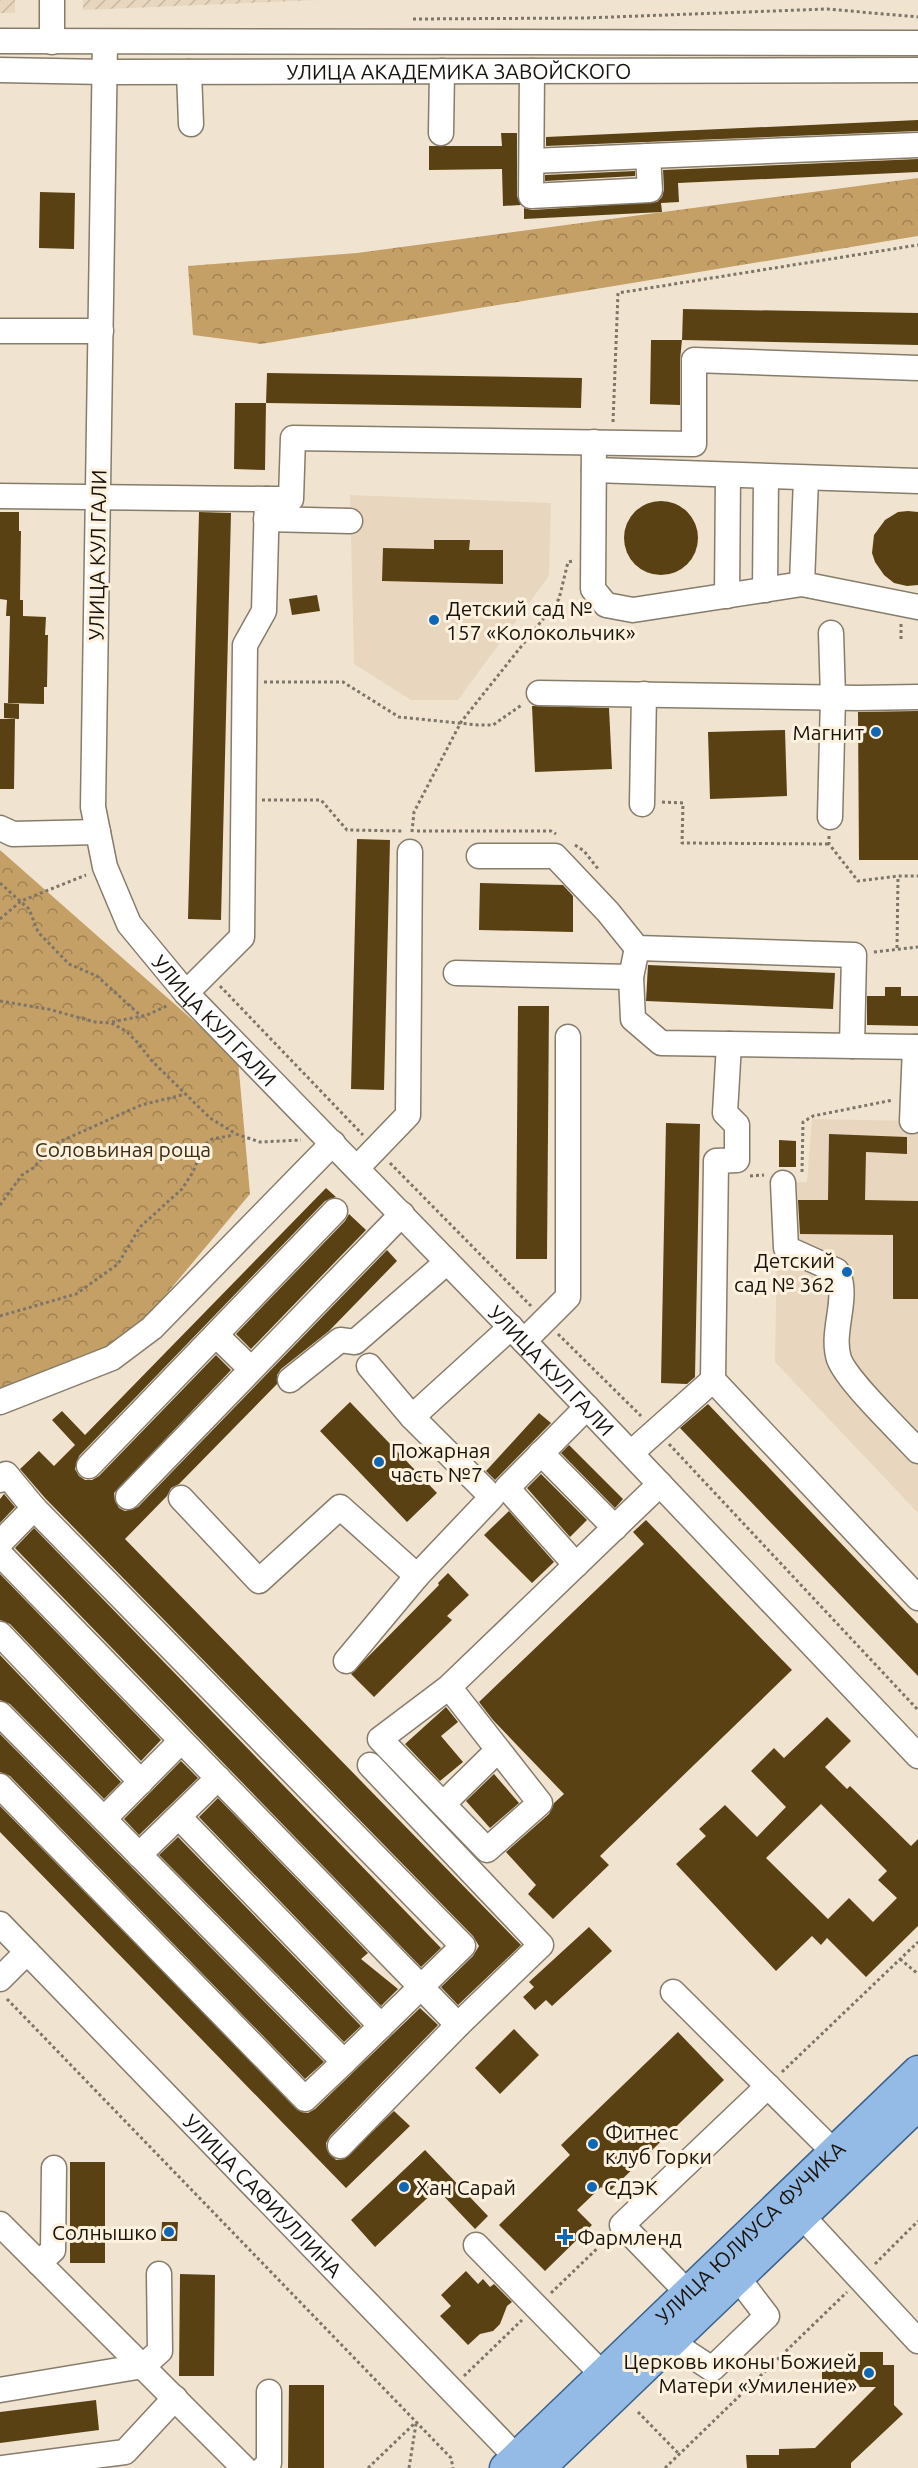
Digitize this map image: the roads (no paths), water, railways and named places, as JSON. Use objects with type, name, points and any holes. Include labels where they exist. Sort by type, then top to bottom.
[{"type":"main road","name":"УЛИЦА ЮЛИУСА ФУЧИКА","points":[[522,2465],[603,2375],[918,2071]]},
{"type":"main road","name":"УЛИЦА ЮЛИУСА ФУЧИКА","points":[[522,2465],[671,2342],[918,2105]]},
{"type":"street","points":[[52,0],[52,42]]},
{"type":"street","name":"УЛИЦА АКАДЕМИКА ЗАВОЙСКОГО","points":[[0,41],[918,43]]},
{"type":"street","name":"УЛИЦА КУЛ ГАЛИ","points":[[105,42],[93,807],[105,867],[129,924],[186,993],[518,1334],[918,1756]]},
{"type":"street","name":"УЛИЦА АКАДЕМИКА ЗАВОЙСКОГО","points":[[0,70],[105,72],[918,70]]},
{"type":"street","points":[[532,71],[531,196],[650,190],[648,156]]},
{"type":"street","points":[[189,72],[191,124]]},
{"type":"street","points":[[441,133],[442,72]]},
{"type":"street","points":[[532,161],[918,145]]},
{"type":"street","points":[[0,331],[101,331]]},
{"type":"street","points":[[267,509],[291,499],[293,438],[694,444],[694,360],[918,368]]},
{"type":"street","points":[[603,442],[594,470],[593,589],[606,605],[633,610],[802,584],[918,607]]},
{"type":"street","points":[[594,470],[918,481]]},
{"type":"street","points":[[727,596],[728,475]]},
{"type":"street","points":[[765,590],[766,477]]},
{"type":"street","points":[[802,584],[806,478]]},
{"type":"street","points":[[0,496],[98,497],[267,509],[350,520]]},
{"type":"street","points":[[186,993],[242,937],[244,645],[264,611],[267,509]]},
{"type":"street","points":[[830,817],[833,697],[831,633]]},
{"type":"street","points":[[539,693],[918,697]]},
{"type":"street","points":[[642,804],[644,694]]},
{"type":"street","points":[[0,828],[12,834],[98,832]]},
{"type":"street","points":[[357,1168],[408,1115],[411,842]]},
{"type":"street","points":[[479,856],[555,856],[608,912],[638,948],[854,955],[852,1046]]},
{"type":"street","points":[[638,948],[631,977],[633,1019],[661,1042],[917,1047],[912,1121]]},
{"type":"street","points":[[456,973],[631,977]]},
{"type":"street","points":[[412,1417],[518,1334],[545,1320],[568,1297],[568,1037]]},
{"type":"street","points":[[729,1044],[725,1113],[737,1125],[737,1160],[716,1161],[713,1380],[915,1587]]},
{"type":"street","points":[[0,1402],[112,1358],[152,1328],[325,1136]]},
{"type":"street","points":[[784,1177],[786,1248],[837,1271],[842,1281],[839,1358],[849,1376],[918,1451]]},
{"type":"street","points":[[89,1466],[335,1211]]},
{"type":"street","points":[[128,1497],[402,1214]]},
{"type":"street","points":[[290,1380],[340,1340],[355,1342],[447,1262]]},
{"type":"street","points":[[216,1335],[250,1369]]},
{"type":"street","points":[[346,1661],[417,1576],[492,1497],[412,1417],[369,1366]]},
{"type":"street","points":[[631,1453],[713,1380]]},
{"type":"street","points":[[576,1565],[507,1488],[587,1407]]},
{"type":"street","points":[[541,1453],[615,1528]]},
{"type":"street","points":[[0,1480],[6,1474],[34,1508],[463,1946],[305,2100],[0,1786]]},
{"type":"street","points":[[449,1687],[540,1803],[487,1850],[380,1739],[449,1687],[660,1484]]},
{"type":"street","points":[[181,1498],[259,1581],[340,1507],[417,1576]]},
{"type":"street","points":[[0,1543],[34,1508]]},
{"type":"street","points":[[0,1554],[458,2025]]},
{"type":"street","points":[[0,1634],[141,1782]]},
{"type":"street","points":[[0,1714],[344,2062]]},
{"type":"street","points":[[104,1820],[181,1741]]},
{"type":"street","points":[[442,1804],[498,1750]]},
{"type":"street","points":[[340,2146],[458,2025],[541,1945],[369,1765]]},
{"type":"street","points":[[139,1855],[218,1778]]},
{"type":"street","points":[[178,1817],[381,2026]]},
{"type":"street","name":"УЛИЦА САФИУЛЛИНА","points":[[0,1924],[522,2465]]},
{"type":"street","points":[[0,1979],[27,1952]]},
{"type":"street","points":[[673,1992],[834,2152]]},
{"type":"street","points":[[688,2293],[622,2225],[768,2086]]},
{"type":"street","points":[[39,2263],[53,2250],[54,2168]]},
{"type":"street","points":[[802,2216],[860,2279],[913,2326]]},
{"type":"street","points":[[0,2224],[244,2468]]},
{"type":"street","points":[[476,2246],[603,2375]]},
{"type":"street","points":[[0,2390],[143,2366],[160,2351],[159,2274]]},
{"type":"street","points":[[671,2342],[712,2369],[767,2316],[738,2278]]},
{"type":"street","points":[[264,2468],[269,2463],[269,2392]]},
{"type":"street","points":[[3,2468],[125,2452],[175,2398]]},
{"type":"place","name":"Детский сад № 157 «Колокольчик»","points":[[434,620]]},
{"type":"place","name":"Магнит","points":[[876,732]]},
{"type":"place","name":"Детский сад № 362","points":[[847,1272]]},
{"type":"place","name":"Пожарная часть №7","points":[[379,1462]]},
{"type":"place","name":"Фитнес клуб Горки","points":[[593,2144]]},
{"type":"place","name":"Хан Сарай","points":[[404,2187]]},
{"type":"place","name":"СДЭК","points":[[592,2187]]},
{"type":"place","name":"Солнышко","points":[[169,2232]]},
{"type":"place","name":"Фармленд","points":[[565,2237]]},
{"type":"place","name":"Церковь иконы Божией Матери «Умиление»","points":[[869,2373]]},
{"type":"park label","name":"Соловьиная роща","points":[[123,1149]]}]
